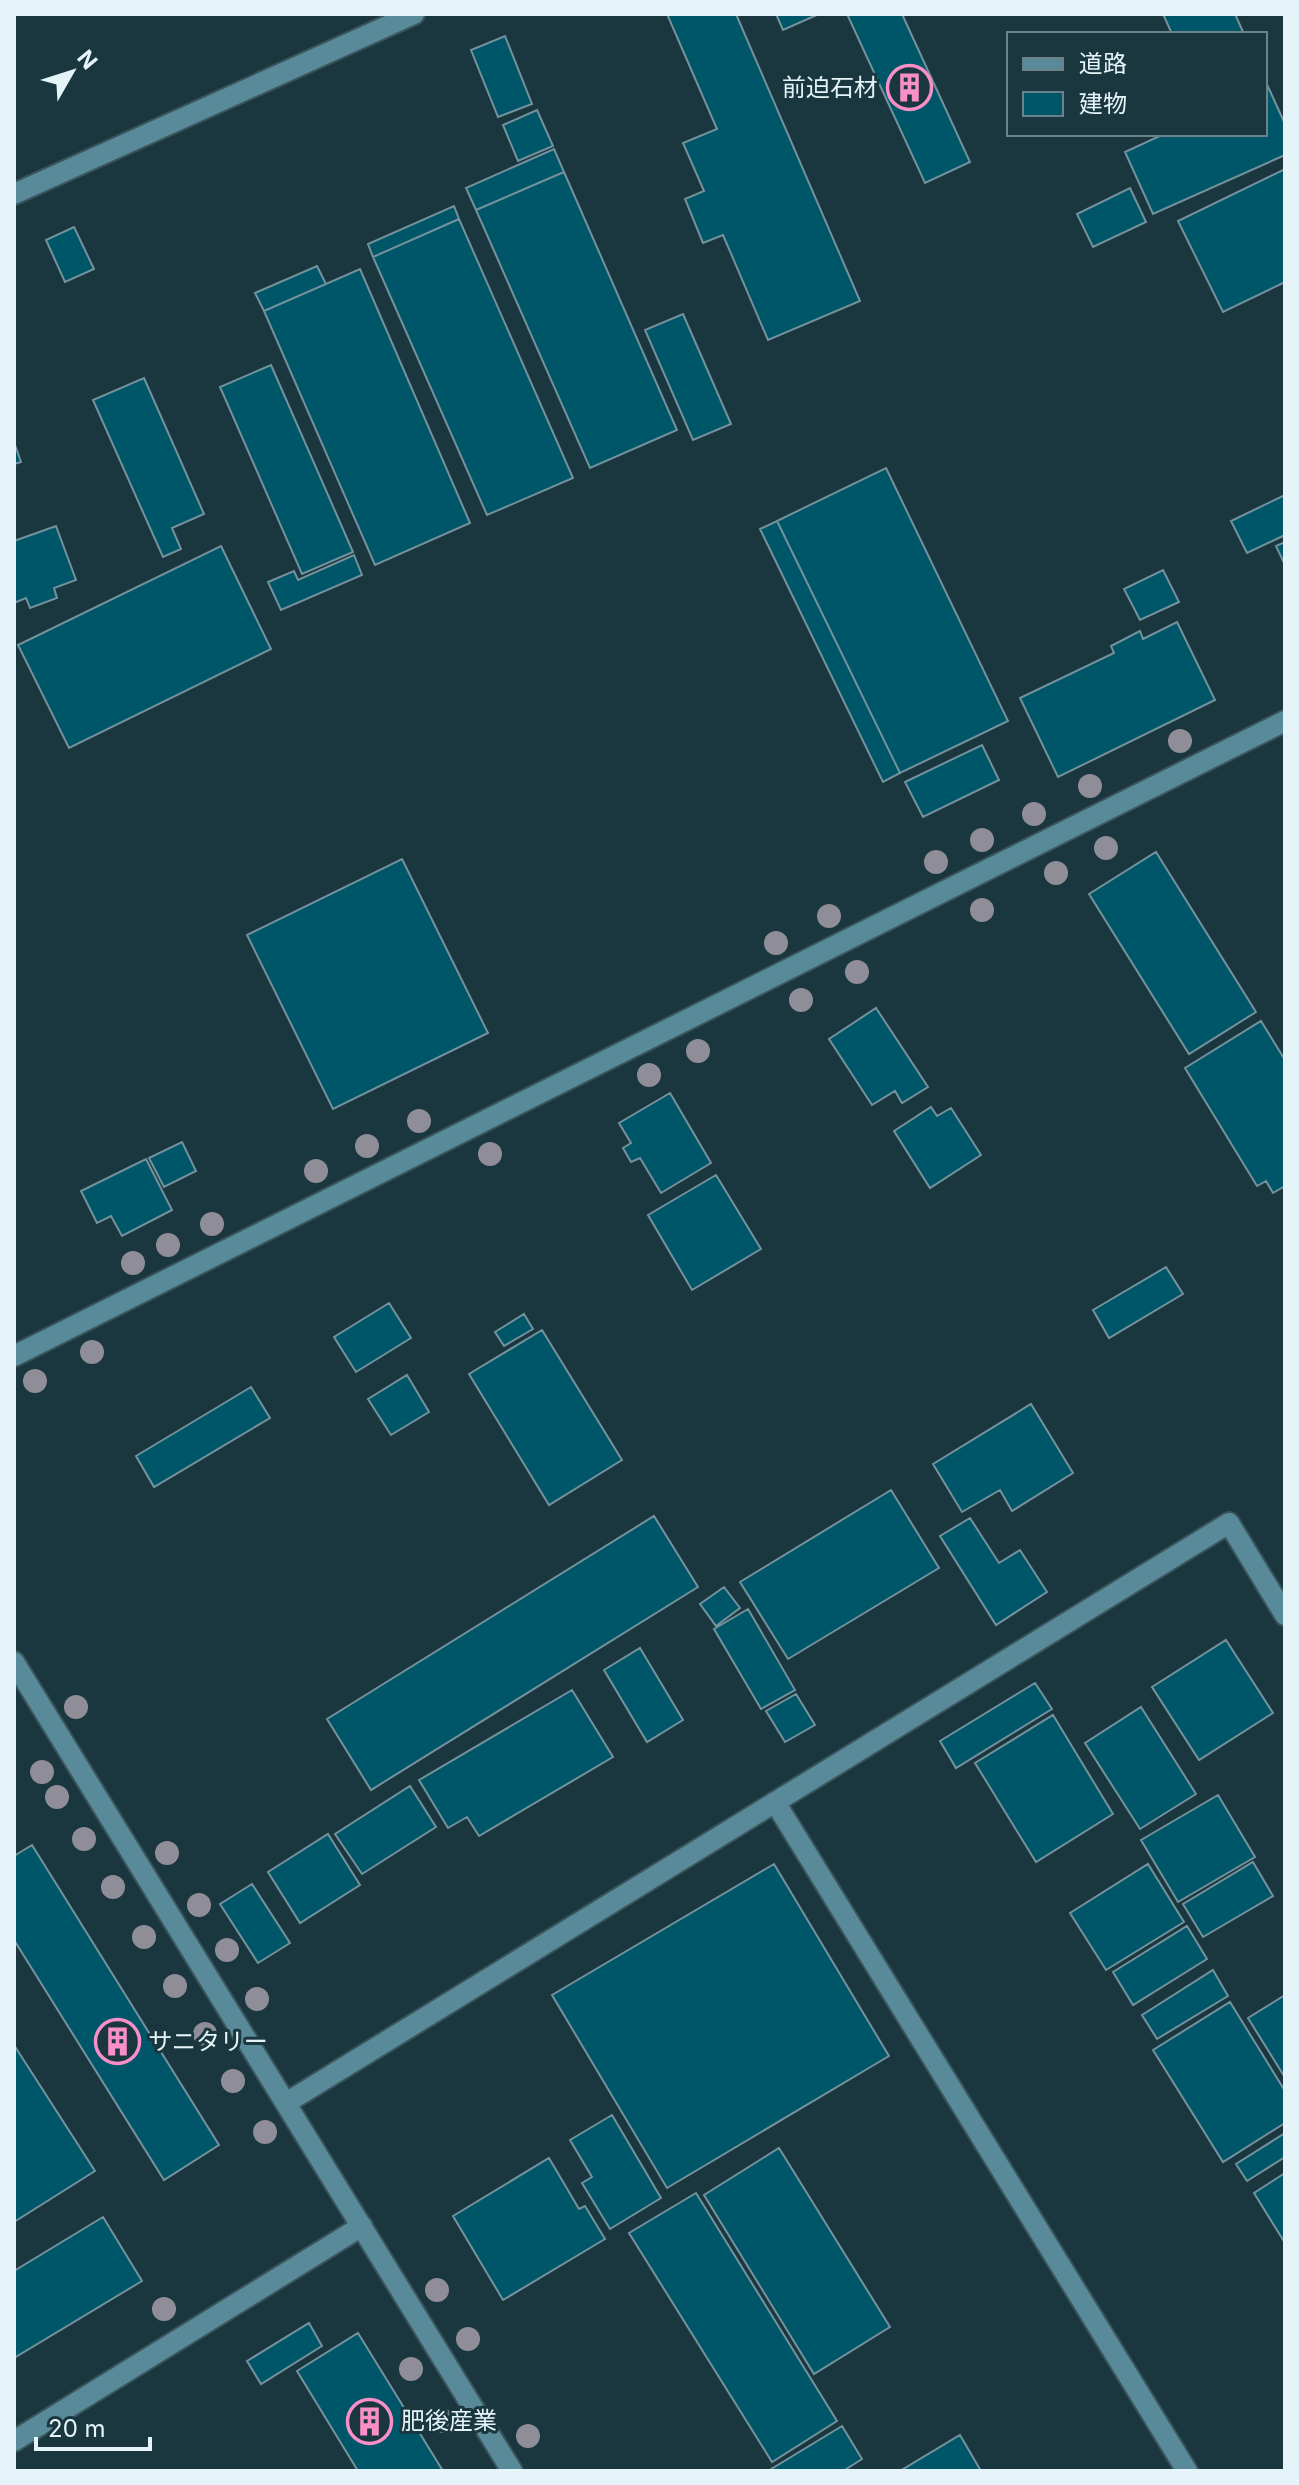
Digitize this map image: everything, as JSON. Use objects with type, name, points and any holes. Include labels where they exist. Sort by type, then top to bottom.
[{"type":"street","points":[[14,194],[414,14]]},
{"type":"street","points":[[14,1356],[1285,721]]},
{"type":"street","points":[[286,2103],[1229,1523],[1285,1615]]},
{"type":"street","points":[[14,1662],[512,2471]]},
{"type":"street","points":[[775,1802],[1187,2471]]},
{"type":"street","points":[[14,2441],[362,2226]]},
{"type":"building","points":[[667,14],[736,14],[860,301],[768,340],[723,235],[703,243],[685,199],[704,191],[683,143],[717,129]]},
{"type":"building","points":[[776,14],[819,14],[783,30]]},
{"type":"building","name":"前迫石材","points":[[847,14],[902,14],[970,162],[925,183]]},
{"type":"building","points":[[1163,14],[1235,14],[1243,32],[1171,32]]},
{"type":"building","points":[[505,36],[532,104],[498,117],[471,50]]},
{"type":"building","points":[[1267,84],[1285,124],[1285,155],[1153,214],[1125,152],[1160,136],[1267,136]]},
{"type":"building","points":[[537,110],[553,146],[518,161],[503,125]]},
{"type":"building","points":[[554,149],[564,172],[476,210],[466,188]]},
{"type":"building","points":[[1285,169],[1285,282],[1223,312],[1178,221]]},
{"type":"building","points":[[564,172],[677,430],[590,468],[476,210]]},
{"type":"building","points":[[1130,188],[1146,222],[1093,247],[1077,214]]},
{"type":"building","points":[[454,206],[459,219],[373,257],[368,244]]},
{"type":"building","points":[[459,219],[573,478],[487,515],[373,257]]},
{"type":"building","points":[[74,227],[94,269],[65,282],[46,240]]},
{"type":"building","points":[[317,266],[326,284],[264,311],[255,293]]},
{"type":"building","points":[[360,269],[470,523],[375,565],[264,311]]},
{"type":"building","points":[[683,314],[731,424],[693,440],[645,330]]},
{"type":"building","points":[[271,365],[353,552],[302,574],[220,387]]},
{"type":"building","points":[[144,378],[204,514],[172,528],[181,549],[163,557],[93,400]]},
{"type":"building","points":[[14,442],[21,462],[14,464]]},
{"type":"building","points":[[886,468],[1008,721],[900,773],[777,521]]},
{"type":"building","points":[[1285,495],[1285,535],[1247,553],[1231,521]]},
{"type":"building","points":[[777,521],[900,773],[883,782],[760,529]]},
{"type":"building","points":[[56,526],[76,580],[54,588],[57,598],[30,608],[26,598],[14,603],[14,541]]},
{"type":"building","points":[[1285,542],[1285,565],[1276,546]]},
{"type":"building","points":[[221,546],[271,649],[69,748],[18,645]]},
{"type":"building","points":[[354,555],[362,575],[281,610],[268,582],[294,571],[298,580]]},
{"type":"building","points":[[1163,570],[1179,602],[1140,620],[1124,589]]},
{"type":"building","points":[[1177,622],[1215,700],[1058,777],[1020,698],[1114,653],[1111,646],[1140,631],[1143,639]]},
{"type":"building","points":[[982,745],[999,780],[923,817],[905,782]]},
{"type":"building","points":[[1156,852],[1256,1012],[1189,1054],[1089,894]]},
{"type":"building","points":[[402,859],[488,1033],[333,1109],[247,935]]},
{"type":"building","points":[[876,1008],[928,1087],[902,1103],[895,1091],[872,1105],[829,1039]]},
{"type":"building","points":[[1261,1021],[1285,1060],[1285,1186],[1273,1193],[1266,1181],[1257,1186],[1185,1068]]},
{"type":"building","points":[[670,1093],[711,1163],[661,1193],[640,1158],[631,1162],[623,1148],[631,1143],[619,1123]]},
{"type":"building","points":[[931,1107],[937,1116],[951,1108],[981,1155],[930,1188],[894,1131]]},
{"type":"building","points":[[182,1142],[196,1171],[164,1187],[149,1158]]},
{"type":"building","points":[[146,1159],[172,1210],[122,1236],[111,1216],[97,1223],[81,1191]]},
{"type":"building","points":[[716,1175],[761,1249],[692,1290],[648,1215]]},
{"type":"building","points":[[1166,1267],[1183,1294],[1109,1338],[1093,1310]]},
{"type":"building","points":[[389,1303],[411,1338],[356,1372],[334,1337]]},
{"type":"building","points":[[524,1314],[533,1329],[504,1346],[495,1332]]},
{"type":"building","points":[[542,1330],[622,1460],[549,1505],[469,1374]]},
{"type":"building","points":[[407,1375],[429,1412],[391,1435],[368,1399]]},
{"type":"building","points":[[251,1387],[270,1418],[154,1487],[136,1456]]},
{"type":"building","points":[[1031,1404],[1073,1473],[1012,1511],[1000,1490],[962,1512],[933,1464]]},
{"type":"building","points":[[891,1490],[939,1568],[788,1659],[740,1582]]},
{"type":"building","points":[[654,1516],[698,1587],[371,1790],[327,1719]]},
{"type":"building","points":[[970,1518],[999,1563],[1020,1550],[1047,1592],[996,1625],[940,1536]]},
{"type":"building","points":[[724,1587],[740,1608],[716,1626],[700,1604]]},
{"type":"building","points":[[748,1609],[795,1690],[761,1709],[714,1629]]},
{"type":"building","points":[[1226,1640],[1273,1713],[1199,1760],[1152,1687]]},
{"type":"building","points":[[640,1648],[683,1720],[647,1742],[604,1670]]},
{"type":"building","points":[[1035,1683],[1052,1709],[956,1768],[940,1741]]},
{"type":"building","points":[[572,1690],[613,1757],[479,1836],[467,1817],[448,1828],[419,1780]]},
{"type":"building","points":[[796,1694],[815,1725],[785,1742],[766,1711]]},
{"type":"building","points":[[1141,1707],[1196,1794],[1140,1829],[1085,1743]]},
{"type":"building","points":[[1053,1715],[1113,1814],[1036,1862],[975,1763]]},
{"type":"building","points":[[410,1786],[436,1827],[362,1874],[335,1834]]},
{"type":"building","points":[[1218,1795],[1255,1857],[1178,1902],[1141,1840]]},
{"type":"building","points":[[328,1834],[360,1885],[300,1923],[268,1872]]},
{"type":"building","name":"サニタリー","points":[[32,1845],[219,2145],[164,2180],[14,1940],[14,1856]]},
{"type":"building","points":[[1253,1862],[1273,1896],[1203,1937],[1183,1904]]},
{"type":"building","points":[[774,1864],[889,2056],[667,2188],[552,1995]]},
{"type":"building","points":[[1148,1864],[1184,1922],[1106,1970],[1070,1913]]},
{"type":"building","points":[[252,1884],[290,1943],[258,1963],[220,1904]]},
{"type":"building","points":[[1187,1926],[1207,1959],[1133,2005],[1113,1972]]},
{"type":"building","points":[[1213,1970],[1228,1996],[1157,2039],[1142,2015]]},
{"type":"building","points":[[1285,1995],[1285,2076],[1284,2076],[1248,2018]]},
{"type":"building","points":[[1230,2002],[1285,2091],[1285,2123],[1223,2162],[1153,2050]]},
{"type":"building","points":[[14,2045],[95,2171],[14,2222]]},
{"type":"building","points":[[612,2115],[661,2198],[610,2229],[582,2183],[592,2177],[570,2140]]},
{"type":"building","points":[[1285,2133],[1285,2157],[1247,2181],[1236,2164]]},
{"type":"building","points":[[779,2148],[890,2327],[814,2374],[704,2195]]},
{"type":"building","points":[[549,2158],[579,2209],[585,2206],[605,2239],[503,2300],[453,2216]]},
{"type":"building","points":[[1285,2173],[1285,2243],[1254,2193]]},
{"type":"building","points":[[696,2193],[837,2421],[772,2462],[629,2233]]},
{"type":"building","points":[[103,2217],[142,2281],[14,2358],[14,2271]]},
{"type":"building","points":[[309,2323],[322,2346],[261,2384],[247,2361]]},
{"type":"building","name":"肥後産業","points":[[358,2333],[443,2471],[358,2471],[297,2371]]},
{"type":"building","points":[[842,2426],[862,2459],[843,2471],[768,2471]]},
{"type":"building","points":[[960,2435],[981,2471],[900,2471]]},
{"type":"place","name":"前迫石材","points":[[909,88]]},
{"type":"place","name":"サニタリー","points":[[117,2042]]},
{"type":"place","name":"肥後産業","points":[[370,2421]]}]
